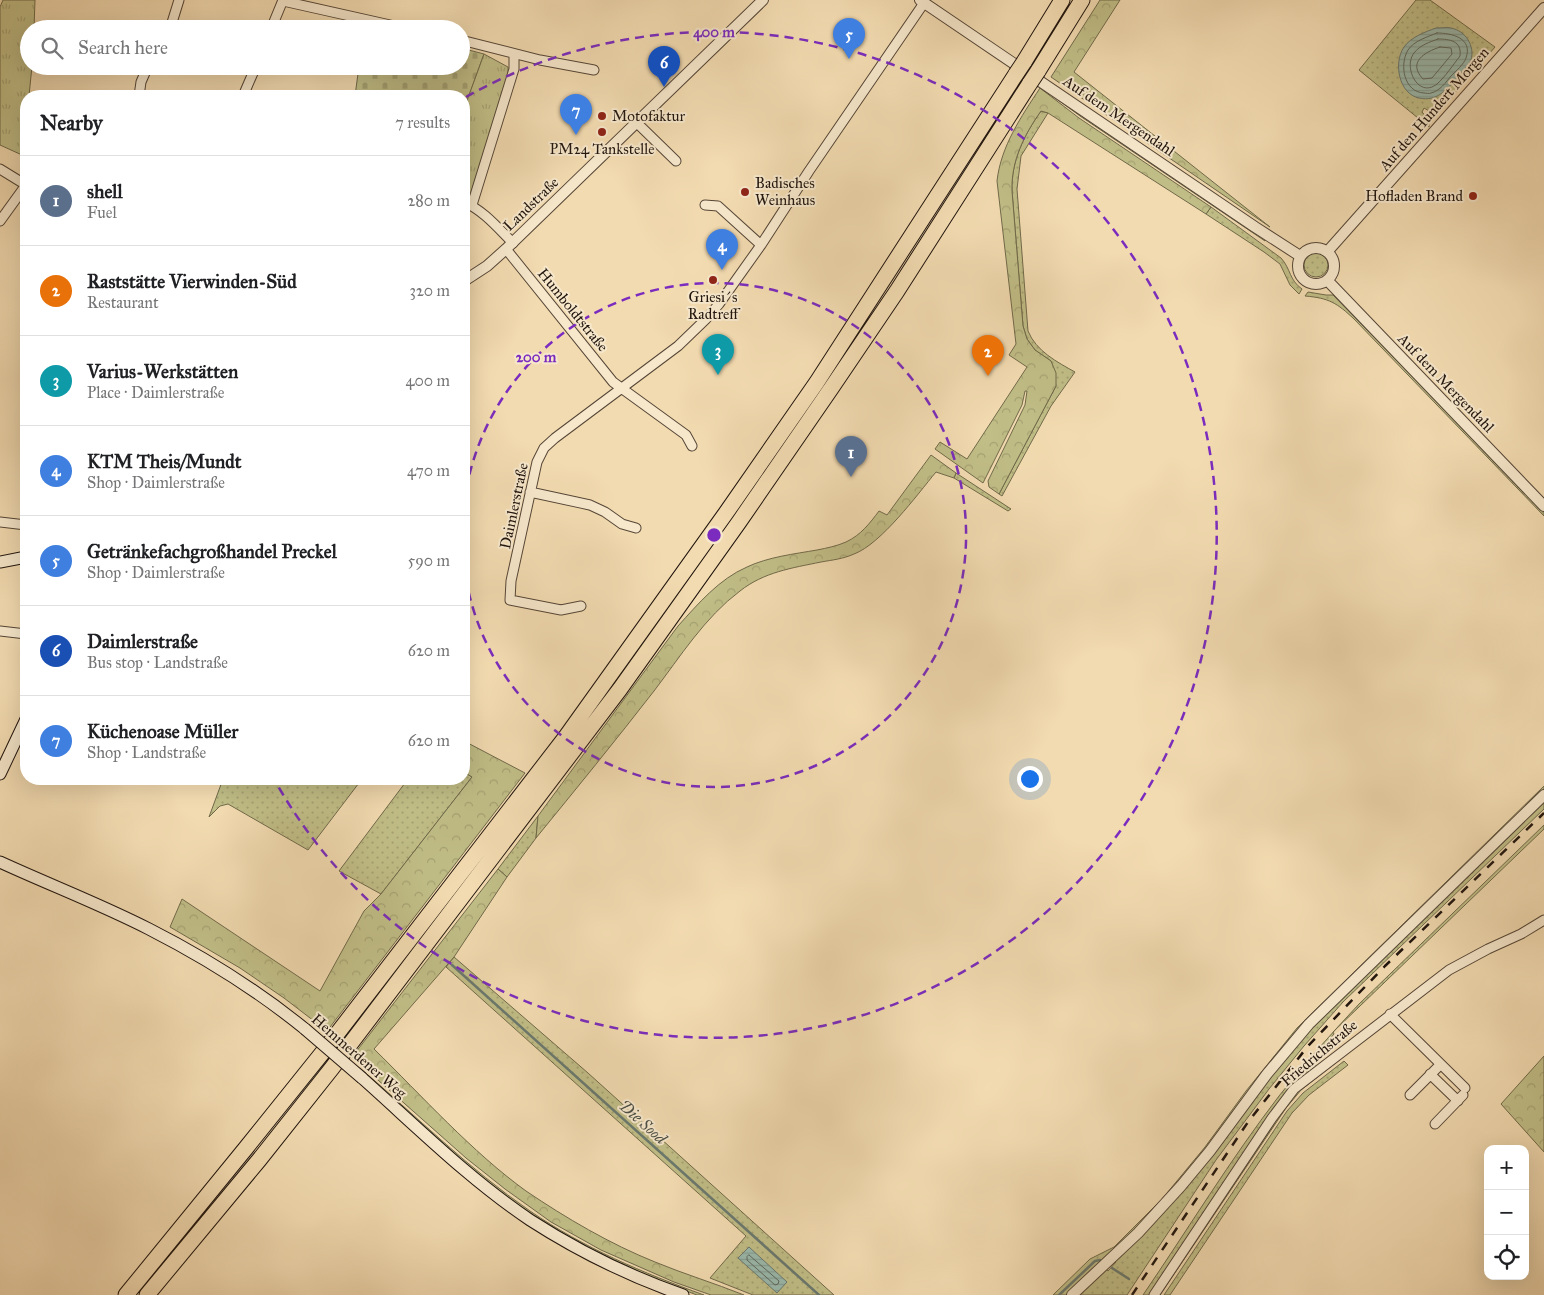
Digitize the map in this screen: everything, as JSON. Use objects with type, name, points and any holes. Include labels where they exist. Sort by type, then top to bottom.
[{"type":"highway","points":[[126,1295],[323,1052],[565,738],[726,513],[816,382],[1020,68],[1062,0]]},
{"type":"highway","points":[[147,1295],[259,1160],[332,1068],[626,681],[830,390],[897,290],[1082,0]]},
{"type":"main road","points":[[0,562],[20,558]]},
{"type":"main road","points":[[0,774],[20,732]]},
{"type":"main road","name":"Hemmerdener Weg","points":[[0,862],[110,910],[177,943],[252,989],[305,1029],[467,1172],[530,1219],[595,1258],[624,1272],[683,1295]]},
{"type":"street","points":[[173,20],[179,0]]},
{"type":"street","points":[[275,20],[283,0],[369,20]]},
{"type":"street","name":"Landstraße","points":[[470,278],[509,246],[763,0]]},
{"type":"street","name":"Daimlerstraße","points":[[581,606],[561,610],[510,600],[511,585],[538,458],[546,446],[620,388],[678,346],[719,304],[761,245],[922,1]]},
{"type":"street","name":"Auf dem Mergendahl","points":[[922,1],[1300,256]]},
{"type":"street","name":"Auf den Hundert Morgen","points":[[1327,252],[1544,8]]},
{"type":"street","points":[[470,42],[514,54],[594,70]]},
{"type":"street","points":[[470,198],[514,69],[514,54]]},
{"type":"street","points":[[140,90],[144,75]]},
{"type":"street","points":[[246,90],[252,75]]},
{"type":"street","points":[[636,122],[676,161]]},
{"type":"street","points":[[0,169],[20,181]]},
{"type":"street","points":[[0,221],[20,193]]},
{"type":"street","name":"Humboldtstraße","points":[[470,205],[487,216],[613,382],[686,435],[692,446]]},
{"type":"street","points":[[705,205],[718,206],[761,245]]},
{"type":"street","points":[[1316,248],[1327,252],[1334,266],[1328,280],[1316,284],[1305,282],[1298,273],[1297,267],[1300,256],[1304,252],[1316,248]]},
{"type":"street","name":"Auf dem Mergendahl","points":[[1328,280],[1544,506]]},
{"type":"street","points":[[530,492],[590,505],[605,512],[622,524],[636,528]]},
{"type":"street","points":[[0,522],[20,524]]},
{"type":"street","points":[[0,631],[20,633]]},
{"type":"street","points":[[1072,1295],[1138,1233],[1181,1186],[1210,1151],[1272,1068],[1316,1017],[1544,795]]},
{"type":"street","name":"Friedrichstraße","points":[[1154,1295],[1283,1102],[1296,1087],[1449,970],[1521,934],[1544,920]]},
{"type":"street","points":[[1390,1014],[1440,1065],[1462,1094]]},
{"type":"street","points":[[1410,1094],[1440,1065]]},
{"type":"street","points":[[1430,1074],[1462,1094]]},
{"type":"street","points":[[1435,1124],[1462,1094]]},
{"type":"green space","points":[[3,0],[35,0],[34,20],[20,20],[20,75],[31,75],[30,90],[20,90],[20,154],[0,145],[0,7]]},
{"type":"green space","points":[[1100,0],[1120,0],[1074,72],[1270,227],[1051,77]]},
{"type":"green space","points":[[1416,0],[1430,0],[1495,47],[1436,115],[1424,108],[1422,112],[1429,120],[1429,127],[1359,70]]},
{"type":"green space","points":[[470,50],[484,54],[470,92],[470,90],[356,90],[358,75],[470,75]]},
{"type":"green space","points":[[484,54],[508,67],[508,78],[471,198],[470,198],[470,92]]},
{"type":"green space","points":[[1040,88],[1079,118],[1211,207],[1206,214],[1048,113],[1041,111],[1029,129],[1016,159],[1012,191],[1023,326],[1027,339],[1035,350],[1051,361],[1056,373],[1056,386],[999,494],[989,487],[988,481],[1025,405],[1027,391],[1025,391],[1022,405],[983,483],[935,449],[940,442],[967,459],[1027,367],[1009,355],[1016,344],[997,181],[1007,144]]},
{"type":"green space","points":[[1057,99],[1265,240],[1265,241],[1080,116]]},
{"type":"green space","points":[[1041,111],[1048,113],[1021,156],[1017,189],[1028,331],[1042,350],[1054,360],[1075,372],[1051,406],[1002,496],[999,494],[1056,386],[1051,361],[1035,350],[1027,339],[1023,326],[1012,191],[1016,159],[1029,129]]},
{"type":"green space","points":[[1211,207],[1281,258],[1292,278],[1302,289],[1299,294],[1290,285],[1280,264],[1206,214]]},
{"type":"green space","points":[[1316,253],[1325,256],[1328,265],[1325,274],[1316,277],[1307,274],[1304,265],[1307,256]]},
{"type":"green space","points":[[1308,292],[1333,295],[1544,511],[1544,516],[1354,319],[1332,302],[1305,296]]},
{"type":"green space","points":[[931,455],[956,473],[954,478],[936,472],[887,530],[864,549],[846,557],[769,575],[749,585],[727,601],[704,625],[640,709],[536,838],[538,816],[678,626],[693,609],[718,585],[737,572],[781,556],[832,547],[856,536],[879,511],[887,515]]},
{"type":"green space","points":[[956,473],[1011,509],[1008,511],[954,478]]},
{"type":"green space","points":[[470,744],[525,773],[327,1031],[284,998],[240,968],[170,927],[182,899],[320,991],[364,911],[381,894],[466,785],[470,785],[472,777],[470,776]]},
{"type":"green space","points":[[221,785],[357,785],[308,850],[228,804],[220,806],[209,817]]},
{"type":"green space","points":[[404,785],[466,785],[381,894],[339,871]]},
{"type":"green space","points":[[1544,786],[1544,790],[1336,991],[1149,1216],[1066,1295],[1053,1295],[1090,1259],[1114,1247],[1162,1199],[1205,1147],[1246,1091],[1297,1028]]},
{"type":"green space","points":[[1544,801],[1544,809],[1343,1002],[1304,1046],[1216,1160],[1127,1295],[1078,1295],[1106,1269],[1108,1271],[1116,1262],[1311,1028]]},
{"type":"green space","points":[[538,816],[536,838],[507,877],[498,869]]},
{"type":"green space","points":[[1544,825],[1544,829],[1335,1030],[1359,1004]]},
{"type":"green space","points":[[498,869],[507,877],[454,957],[374,1049],[486,1159],[526,1191],[573,1221],[621,1247],[744,1295],[711,1295],[674,1282],[601,1250],[551,1222],[466,1158],[352,1057]]},
{"type":"green space","points":[[454,957],[588,1073],[834,1295],[753,1295],[710,1278],[746,1236],[446,967]]},
{"type":"green space","points":[[1333,1032],[1334,1034],[1311,1061],[1316,1066],[1294,1084],[1276,1106],[1149,1295],[1143,1295],[1261,1120],[1288,1084]]},
{"type":"green space","points":[[1544,1056],[1544,1152],[1501,1104]]},
{"type":"green space","points":[[1341,1057],[1301,1090],[1286,1108],[1160,1295],[1158,1295],[1284,1107],[1300,1089]]},
{"type":"green space","points":[[1344,1061],[1348,1065],[1309,1095],[1292,1113],[1170,1295],[1164,1295],[1287,1111],[1303,1093]]},
{"type":"green space","points":[[360,1068],[464,1160],[530,1211],[571,1237],[614,1259],[704,1295],[697,1295],[621,1265],[566,1237],[523,1209],[427,1131],[358,1069]]},
{"type":"water","points":[[1436,28],[1451,28],[1461,32],[1468,40],[1472,50],[1471,60],[1441,94],[1431,98],[1419,98],[1407,91],[1403,84],[1400,77],[1399,61],[1404,47],[1410,40]]},
{"type":"water","points":[[749,1247],[787,1282],[777,1293],[738,1258]]},
{"type":"waterway","name":"Die Sood","points":[[452,965],[819,1295]]},
{"type":"waterway","name":"Die Sood","points":[[1059,1295],[1095,1261],[1100,1260]]},
{"type":"waterway","name":"Die Sood","points":[[1112,1268],[1129,1279]]},
{"type":"railway","points":[[1132,1295],[1248,1122],[1308,1046],[1385,966],[1544,813]]},
{"type":"place","name":"Getränkefachgroßhandel Preckel","points":[[849,59]]},
{"type":"place","name":"Daimlerstraße","points":[[664,87]]},
{"type":"place","name":"Motofaktur","points":[[602,116]]},
{"type":"place","name":"PM24 Tankstelle","points":[[602,132]]},
{"type":"place","name":"Küchenoase Müller","points":[[576,135]]},
{"type":"place","name":"Badisches Weinhaus","points":[[745,192]]},
{"type":"place","name":"Hofladen Brand","points":[[1473,196]]},
{"type":"place","name":"KTM Theis/Mundt","points":[[722,270]]},
{"type":"place","name":"Griesi´s Radtreff","points":[[713,280]]},
{"type":"place","name":"Varius-Werkstätten","points":[[718,375]]},
{"type":"place","name":"Raststätte Vierwinden-Süd","points":[[988,376]]},
{"type":"place","name":"shell","points":[[851,477]]}]
